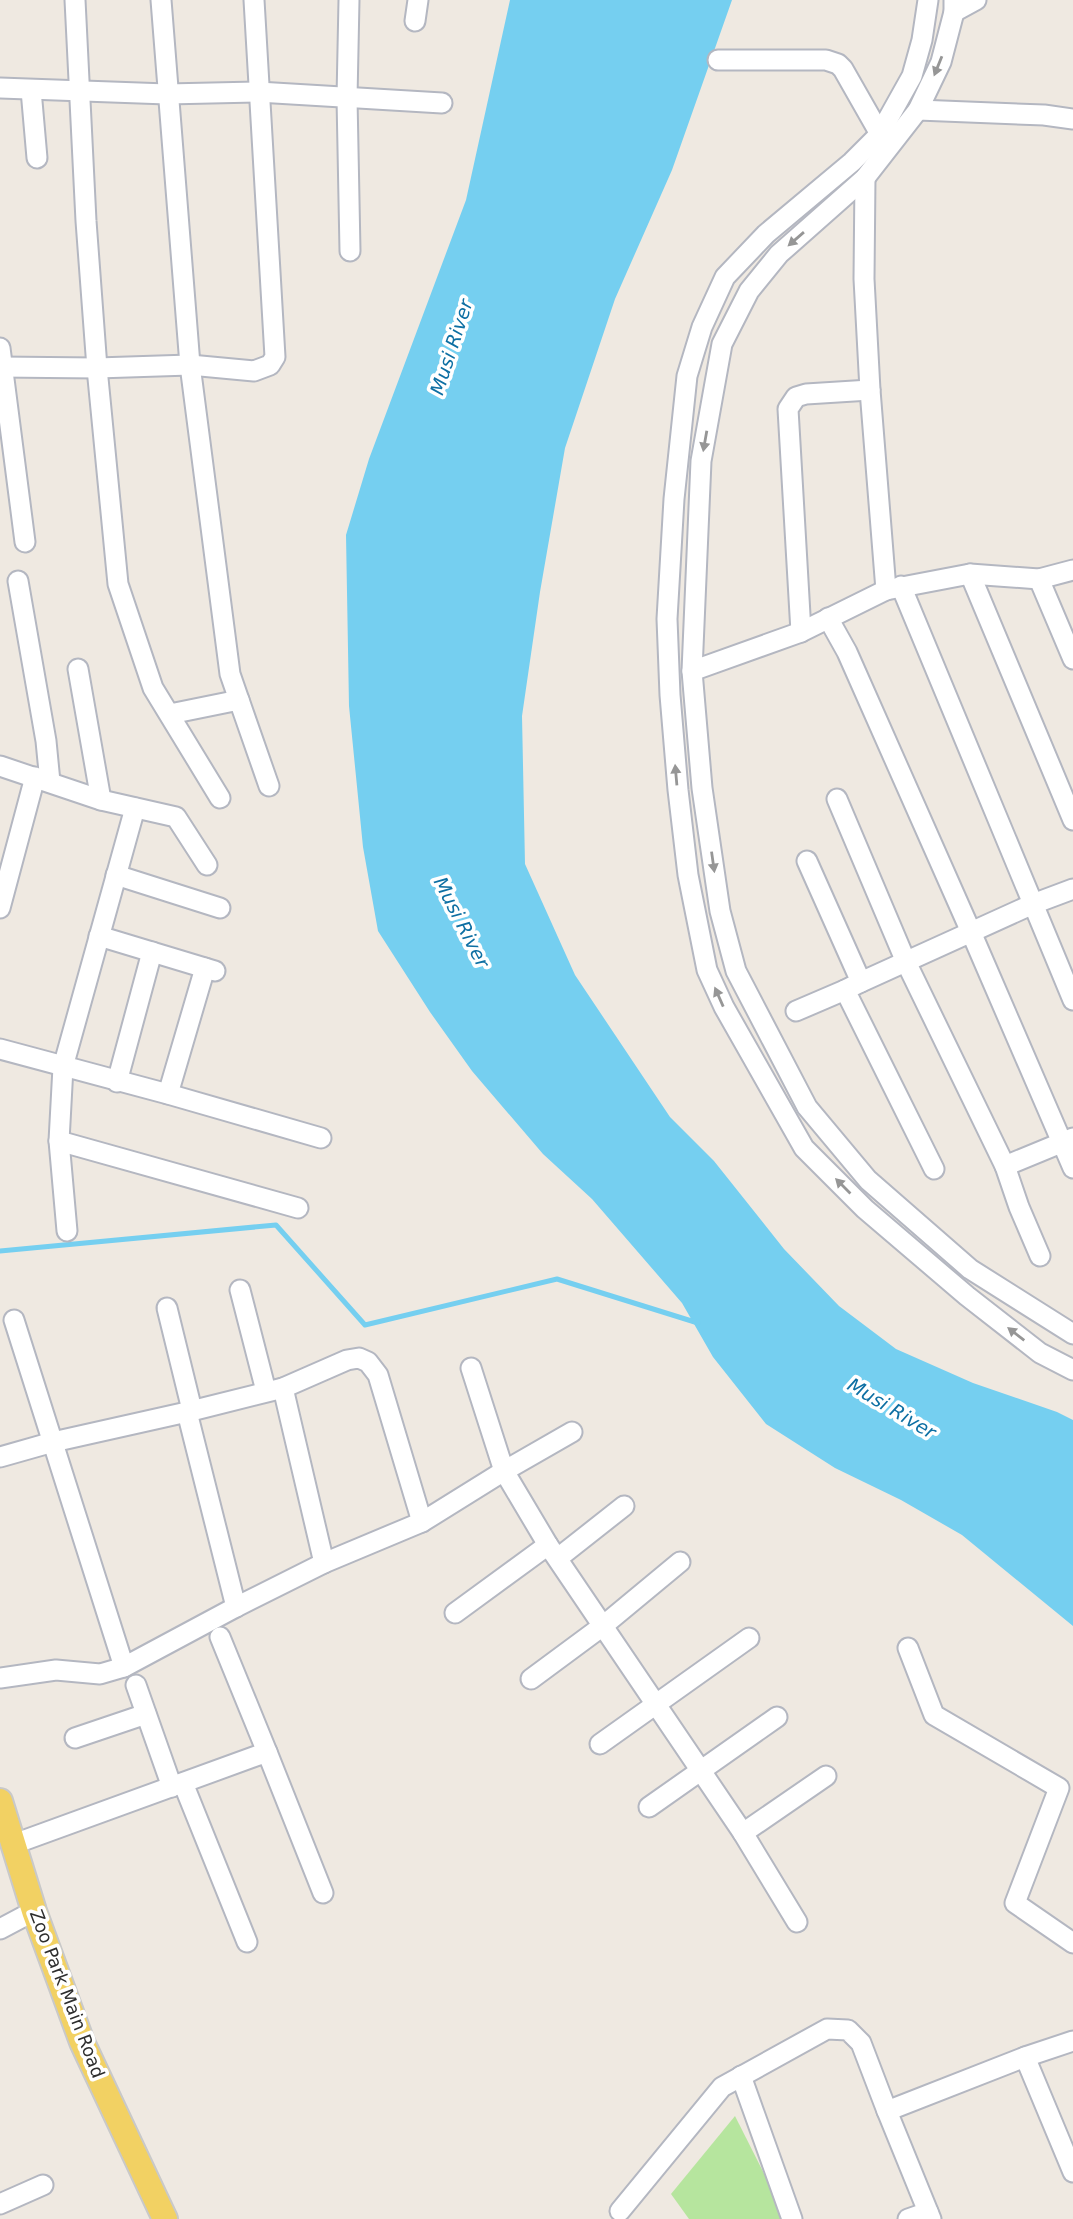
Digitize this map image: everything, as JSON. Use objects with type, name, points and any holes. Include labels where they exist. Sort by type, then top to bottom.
[{"type":"main road","name":"Zoo Park Main Road","points":[[0,1801],[34,1910],[82,2042],[165,2219]]},
{"type":"street","points":[[75,0],[86,221],[118,584],[153,688],[220,798]]},
{"type":"street","points":[[161,0],[190,365],[230,674],[269,786]]},
{"type":"street","points":[[26,542],[1,361],[97,368],[190,365],[254,371],[270,365],[275,357],[254,0]]},
{"type":"street","points":[[349,0],[347,98],[350,251]]},
{"type":"street","points":[[415,21],[418,0]]},
{"type":"street","points":[[928,0],[922,40],[912,76],[865,178],[779,254],[749,291],[722,344],[701,461],[692,671],[702,788],[720,911],[736,971],[807,1107],[868,1180],[970,1269],[1073,1334]]},
{"type":"street","points":[[976,0],[954,6],[941,62],[918,110],[884,141],[852,162],[766,234],[725,278],[702,327],[687,376],[674,499],[667,619],[672,722],[688,875],[708,970],[742,1040],[804,1148],[865,1209],[967,1296],[1040,1353],[1073,1370]]},
{"type":"street","points":[[718,60],[826,60],[838,64],[884,141]]},
{"type":"street","points":[[1,85],[32,90],[167,94],[258,92],[442,103]]},
{"type":"street","points":[[32,90],[37,158]]},
{"type":"street","points":[[918,110],[1044,115],[1073,119]]},
{"type":"street","points":[[865,178],[864,279],[870,390],[893,588],[1073,1000]]},
{"type":"street","points":[[801,632],[788,409],[796,397],[806,394],[870,390]]},
{"type":"street","points":[[692,671],[801,632],[893,588],[970,574],[1039,579],[1073,570]]},
{"type":"street","points":[[970,574],[1073,820]]},
{"type":"street","points":[[1039,579],[1073,659]]},
{"type":"street","points":[[0,908],[43,779],[47,741],[18,581]]},
{"type":"street","points":[[828,618],[847,652],[971,932],[1068,1140],[1073,1168]]},
{"type":"street","points":[[78,669],[101,800]]},
{"type":"street","points":[[170,714],[239,700]]},
{"type":"street","points":[[0,766],[101,800],[176,817],[207,866]]},
{"type":"street","points":[[837,799],[906,962],[1005,1166],[1019,1208],[1040,1256]]},
{"type":"street","points":[[67,1231],[59,1141],[62,1067],[135,808]]},
{"type":"street","points":[[807,861],[853,986],[934,1169]]},
{"type":"street","points":[[116,875],[220,908]]},
{"type":"street","points":[[796,1011],[1033,904],[1073,889]]},
{"type":"street","points":[[99,936],[211,969],[168,1094]]},
{"type":"street","points":[[117,1082],[152,952]]},
{"type":"street","points":[[0,1049],[321,1138]]},
{"type":"street","points":[[1005,1166],[1068,1140]]},
{"type":"street","points":[[59,1141],[298,1208]]},
{"type":"street","points":[[240,1290],[275,1389],[324,1563]]},
{"type":"street","points":[[167,1308],[236,1607]]},
{"type":"street","points":[[14,1320],[124,1667]]},
{"type":"street","points":[[0,1457],[275,1389],[347,1360],[359,1358],[369,1362],[378,1375],[422,1522]]},
{"type":"street","points":[[471,1368],[504,1471],[553,1552],[743,1833],[797,1922]]},
{"type":"street","points":[[0,1678],[56,1670],[100,1674],[124,1667],[324,1563],[422,1522],[572,1432]]},
{"type":"street","points":[[455,1613],[624,1506]]},
{"type":"street","points":[[531,1679],[604,1625],[680,1562]]},
{"type":"street","points":[[220,1637],[323,1894]]},
{"type":"street","points":[[600,1744],[749,1638]]},
{"type":"street","points":[[908,1648],[934,1715],[1059,1788],[1015,1903],[1073,1943]]},
{"type":"street","points":[[136,1685],[146,1714],[247,1942]]},
{"type":"street","points":[[75,1738],[146,1714]]},
{"type":"street","points":[[649,1807],[777,1717]]},
{"type":"street","points":[[14,1844],[267,1752]]},
{"type":"street","points":[[743,1833],[826,1776]]},
{"type":"street","points":[[0,1929],[34,1910]]},
{"type":"street","points":[[620,2211],[722,2087],[827,2029],[848,2030],[861,2043],[930,2215],[908,2219]]},
{"type":"street","points":[[887,2111],[1073,2041]]},
{"type":"street","points":[[1025,2057],[1073,2172]]},
{"type":"street","points":[[741,2076],[792,2219]]},
{"type":"street","points":[[0,2204],[43,2185]]},
{"type":"green space","points":[[735,2116],[787,2219],[689,2219],[671,2194]]},
{"type":"water","name":"Musi River","points":[[510,0],[732,0],[672,170],[615,299],[565,448],[522,716],[525,864],[575,975],[670,1117],[714,1161],[784,1249],[839,1306],[896,1349],[973,1383],[1073,1420],[1073,1626],[962,1535],[901,1500],[835,1468],[766,1424],[713,1357],[682,1303],[592,1199],[543,1154],[472,1071],[378,931],[363,847],[349,706],[346,535],[369,459],[466,200]]},
{"type":"waterway","points":[[0,1251],[276,1225],[365,1325],[557,1279],[698,1323]]}]
